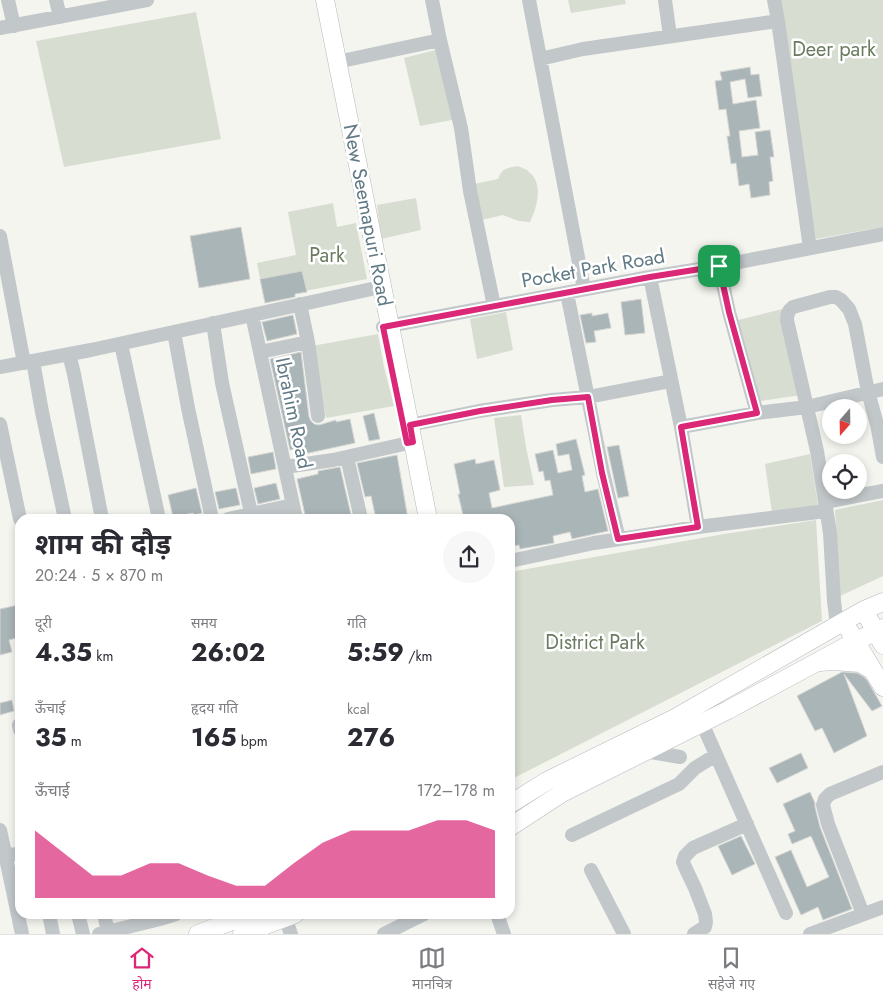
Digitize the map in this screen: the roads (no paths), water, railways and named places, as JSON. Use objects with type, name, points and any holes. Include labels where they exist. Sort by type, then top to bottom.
[{"type":"main road","name":"New Seemapuri Road","points":[[319,0],[376,288],[387,327]]},
{"type":"main road","name":"New Seemapuri Road","points":[[325,0],[387,327],[427,514]]},
{"type":"main road","name":"New Seemapuri Road","points":[[410,437],[420,514]]},
{"type":"main road","points":[[515,801],[548,781],[675,718],[840,623],[883,602]]},
{"type":"main road","points":[[515,824],[562,793],[702,723],[856,641],[880,635],[864,610]]},
{"type":"main road","points":[[840,623],[856,641],[883,687]]},
{"type":"main road","points":[[816,662],[860,663],[872,670]]},
{"type":"main road","points":[[198,934],[237,919]]},
{"type":"main road","points":[[242,934],[291,922]]},
{"type":"street","points":[[8,0],[7,27],[60,17],[98,5],[148,0]]},
{"type":"street","points":[[56,0],[60,17]]},
{"type":"street","points":[[432,0],[461,128],[470,191],[494,306]]},
{"type":"street","points":[[529,0],[584,290]]},
{"type":"street","points":[[665,0],[670,36]]},
{"type":"street","points":[[774,0],[810,248]]},
{"type":"street","points":[[540,59],[584,49],[778,21]]},
{"type":"street","points":[[337,62],[440,40]]},
{"type":"street","name":"Pocket Park Road","points":[[387,327],[883,234]]},
{"type":"street","points":[[0,236],[3,269],[42,412],[64,514]]},
{"type":"street","points":[[719,266],[729,312],[757,413]]},
{"type":"street","points":[[650,277],[681,427],[698,527]]},
{"type":"street","points":[[0,367],[121,344],[376,288]]},
{"type":"street","points":[[567,293],[602,473],[618,539]]},
{"type":"street","points":[[840,623],[834,600],[830,533],[817,451],[787,320],[787,315],[793,307],[836,297],[849,309],[855,324],[883,457]]},
{"type":"street","points":[[300,304],[308,342],[318,416]]},
{"type":"street","name":"Ibrahim Road","points":[[252,315],[295,512]]},
{"type":"street","points":[[214,323],[222,383],[251,514],[295,512]]},
{"type":"street","points":[[174,332],[211,514]]},
{"type":"street","points":[[260,352],[308,342]]},
{"type":"street","points":[[121,344],[158,514]]},
{"type":"street","points":[[69,354],[101,514]]},
{"type":"street","points":[[285,467],[347,456],[410,437],[480,411],[552,400],[588,397],[671,381]]},
{"type":"street","points":[[681,427],[757,413],[807,407],[883,389]]},
{"type":"street","points":[[0,424],[19,514]]},
{"type":"street","points":[[347,456],[360,514]]},
{"type":"street","points":[[515,560],[594,543],[826,507],[883,492]]},
{"type":"street","points":[[702,723],[786,913]]},
{"type":"street","points":[[645,751],[680,757]]},
{"type":"street","points":[[572,835],[679,784],[695,768],[716,755]]},
{"type":"street","points":[[864,914],[828,824],[823,805],[825,799],[830,794],[883,772]]},
{"type":"street","points":[[694,934],[705,927],[706,922],[705,914],[683,862],[685,856],[693,848],[747,824]]},
{"type":"street","points":[[0,830],[15,901]]},
{"type":"street","points":[[5,855],[15,854]]},
{"type":"street","points":[[591,870],[624,934]]},
{"type":"street","points":[[810,934],[883,907]]},
{"type":"street","points":[[19,919],[22,934]]},
{"type":"street","points":[[50,919],[53,934]]},
{"type":"street","points":[[79,919],[83,934]]},
{"type":"street","points":[[104,919],[104,933],[135,919]]},
{"type":"street","points":[[384,934],[414,919]]},
{"type":"street","points":[[499,919],[504,934]]},
{"type":"park label","name":"Deer park","points":[[834,49]]},
{"type":"park label","name":"Park","points":[[327,255]]},
{"type":"park label","name":"District Park","points":[[595,642]]}]
